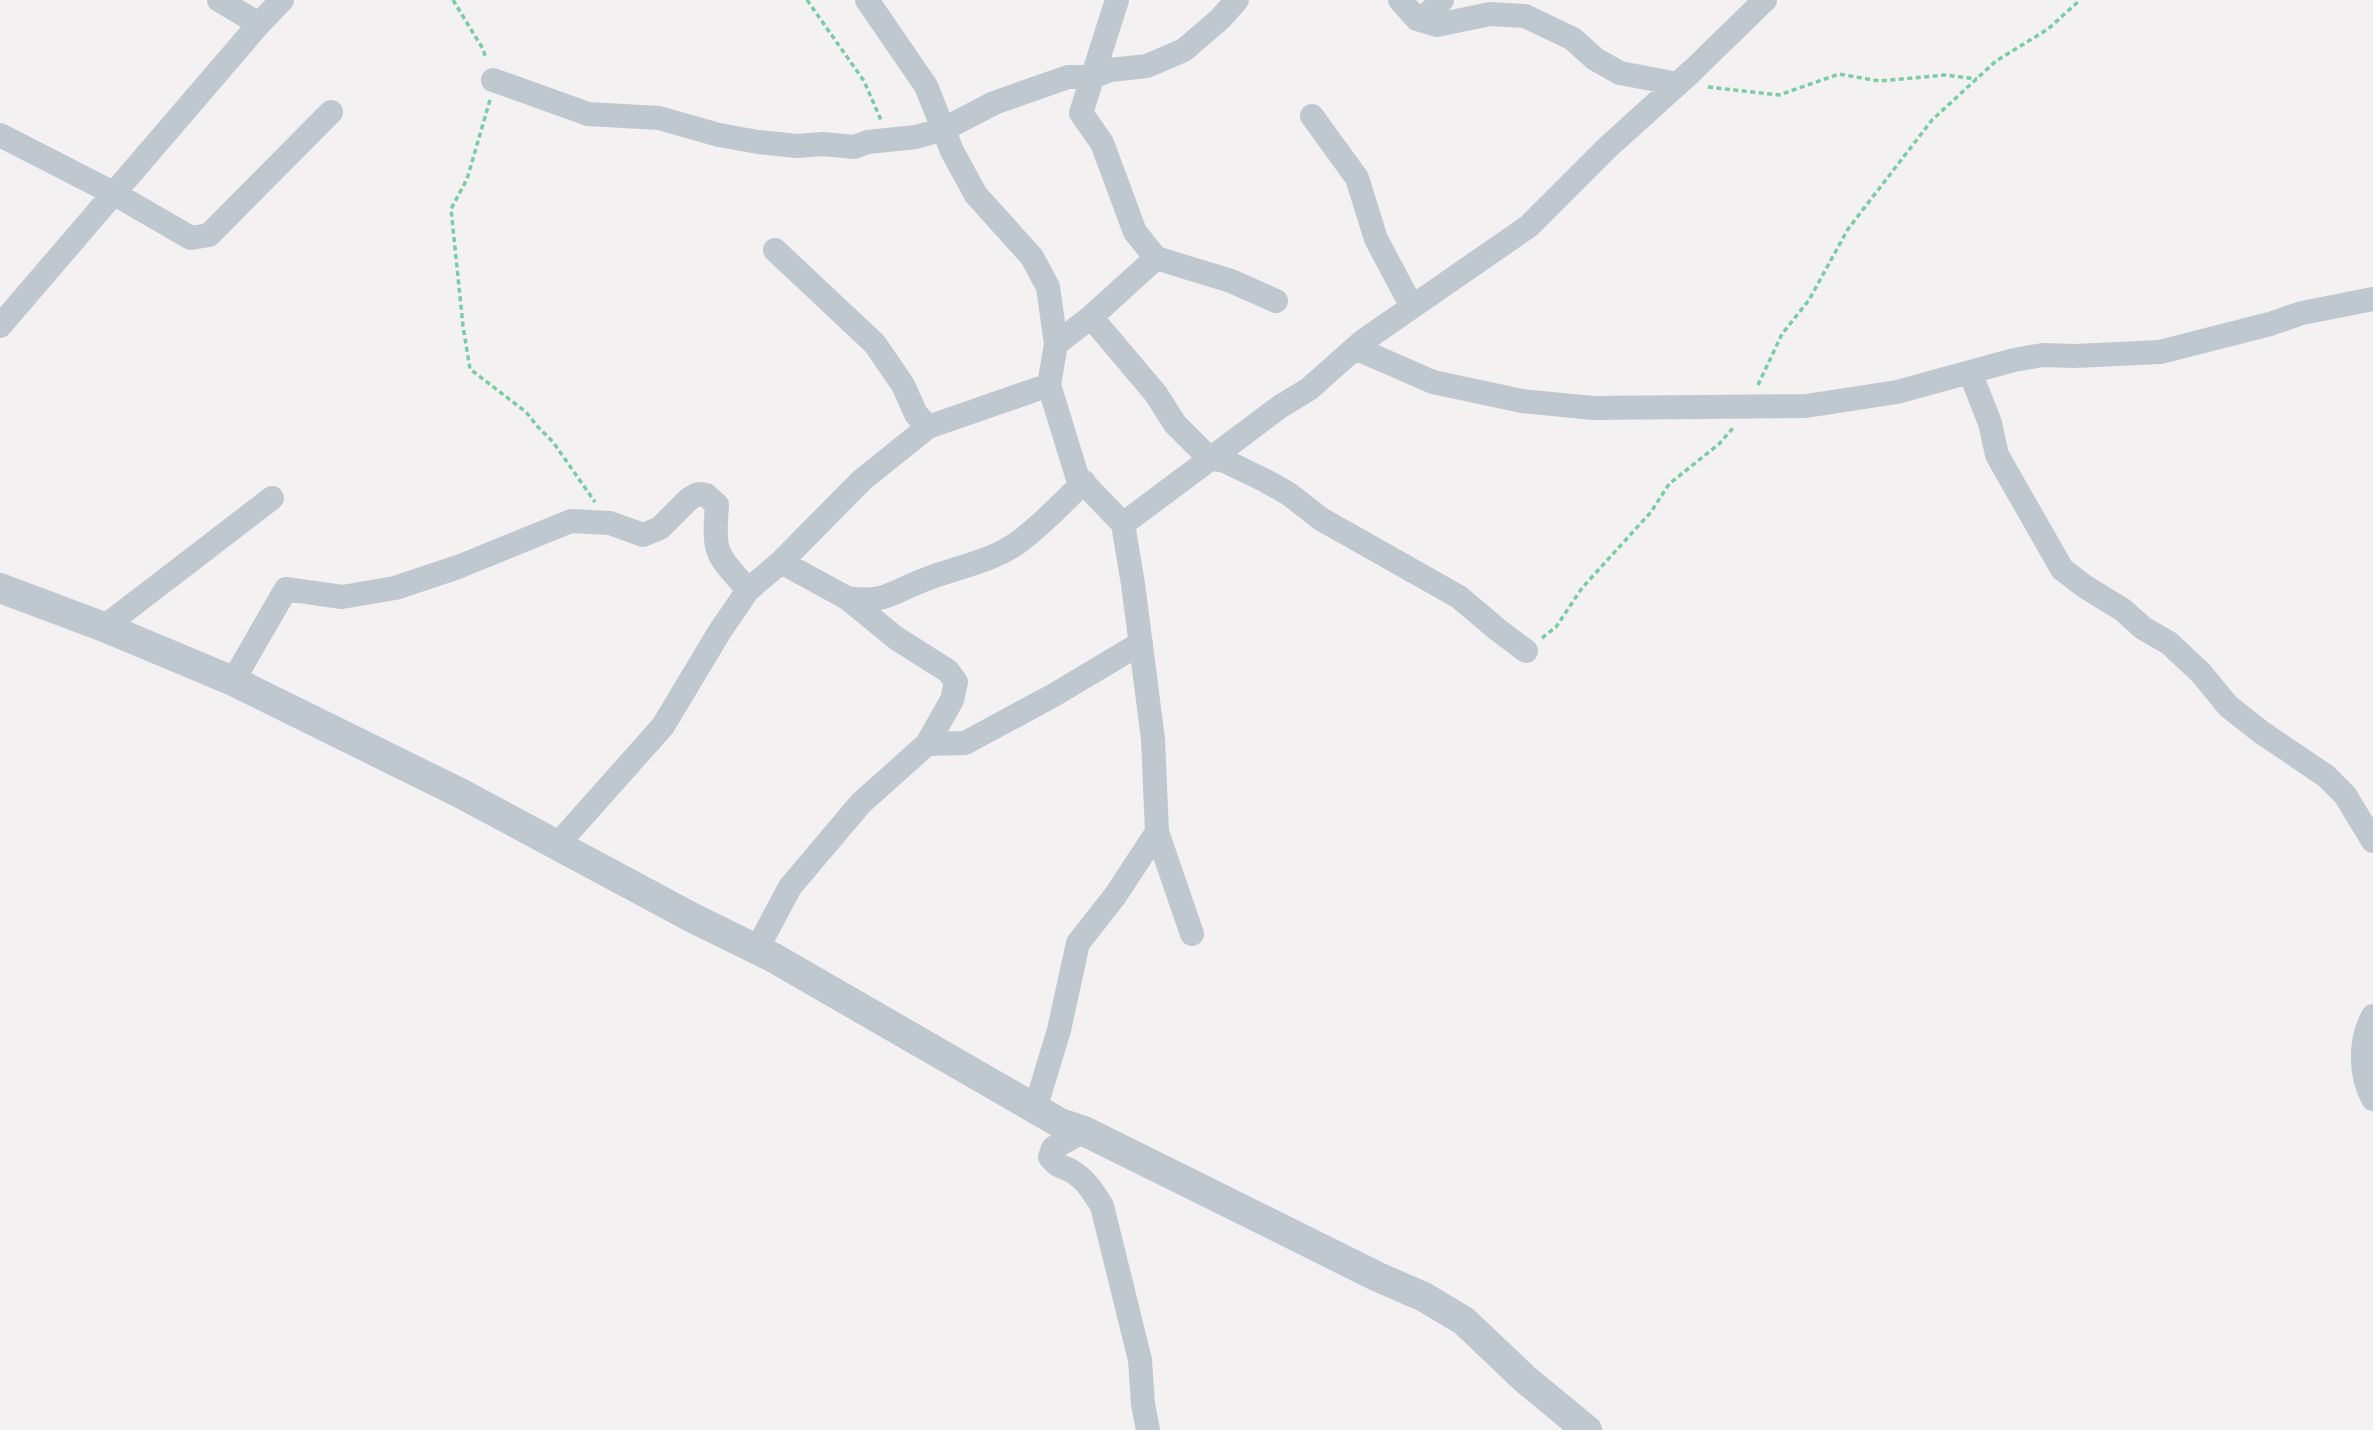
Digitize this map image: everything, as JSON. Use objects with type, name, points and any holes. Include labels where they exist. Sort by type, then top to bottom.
[{"type":"street","points":[[219,0],[259,24]]},
{"type":"street","points":[[0,326],[282,0]]},
{"type":"street","points":[[867,0],[926,86],[952,151],[975,195],[1032,257],[1048,286],[1056,344],[1049,385],[1077,476],[1123,524],[1153,739],[1157,832],[1192,934]]},
{"type":"street","points":[[1117,0],[1081,113],[1102,143],[1135,232],[1156,258],[1231,281],[1276,301]]},
{"type":"street","points":[[493,80],[588,114],[659,118],[719,135],[758,142],[853,147],[868,142],[916,137],[944,129],[994,103],[1068,77],[1093,77],[1110,70],[1147,66],[1184,50],[1220,19],[1237,0]]},
{"type":"street","points":[[1400,0],[1417,19],[1437,24],[1490,14],[1525,16],[1573,39],[1595,59],[1620,73],[1678,84]]},
{"type":"street","points":[[1417,19],[1430,12],[1442,0]]},
{"type":"street","points":[[1123,524],[1280,406],[1309,389],[1355,348],[1529,226],[1608,147],[1765,0]]},
{"type":"street","points":[[0,135],[115,194],[191,238],[209,235],[331,112]]},
{"type":"street","points":[[1312,116],[1357,178],[1376,239],[1412,307]]},
{"type":"street","points":[[775,250],[875,344],[903,385],[916,414],[929,427]]},
{"type":"street","points":[[1056,344],[1091,317],[1156,258]]},
{"type":"street","points":[[1355,348],[1433,382],[1521,401],[1593,408],[1806,406],[1884,394],[2043,355],[2160,352],[2302,313],[2373,299]]},
{"type":"street","points":[[1091,317],[1156,394],[1175,424],[1209,458],[1225,461],[1266,481],[1289,494],[1321,519],[1459,597],[1526,651]]},
{"type":"street","points":[[1970,372],[1990,423],[1997,455],[2062,569],[2123,610],[2143,628],[2169,643],[2201,673],[2228,706],[2326,776],[2345,795],[2373,841]]},
{"type":"street","points":[[558,844],[663,726],[748,590],[781,562],[862,480],[929,427],[1049,385]]},
{"type":"street","points":[[847,598],[865,601],[890,597],[924,580],[964,568],[1018,542],[1084,482]]},
{"type":"street","points":[[233,681],[286,589],[342,597],[395,587],[458,566],[571,521],[610,523],[643,535],[660,528],[689,499],[698,494],[706,495],[718,505],[715,545],[719,557],[748,590]]},
{"type":"street","points":[[104,627],[271,498]]},
{"type":"street","points":[[757,949],[790,887],[861,803],[927,744],[953,699],[956,682],[948,671],[896,638],[847,598],[781,562]]},
{"type":"street","points":[[0,588],[104,627],[233,681],[460,793],[691,917],[757,949],[1060,1124],[1084,1131],[1378,1277],[1424,1297],[1464,1321],[1525,1379],[1587,1430]]},
{"type":"street","points":[[927,744],[965,743],[1054,695],[1141,643]]},
{"type":"street","points":[[1035,1110],[1059,1030],[1078,943],[1115,896],[1157,832]]},
{"type":"street","points":[[2373,1016],[2363,1042],[2364,1072],[2373,1100]]},
{"type":"street","points":[[1084,1131],[1053,1148],[1050,1157],[1057,1166],[1072,1171],[1089,1185],[1102,1206],[1140,1360],[1148,1430]]},
{"type":"path","points":[[453,0],[483,50],[493,80],[488,108],[467,179],[451,209],[470,369],[526,412],[553,442],[610,523]]},
{"type":"path","points":[[807,0],[864,81],[891,141]]},
{"type":"path","points":[[1526,651],[1556,627],[1582,588],[1645,518],[1669,484],[1719,444],[1747,408],[1782,334],[1809,300],[1848,229],[1932,120],[1996,61],[2048,29],[2080,0]]},
{"type":"path","points":[[1678,84],[1779,94],[1839,74],[1879,81],[1945,75],[1977,79]]}]
